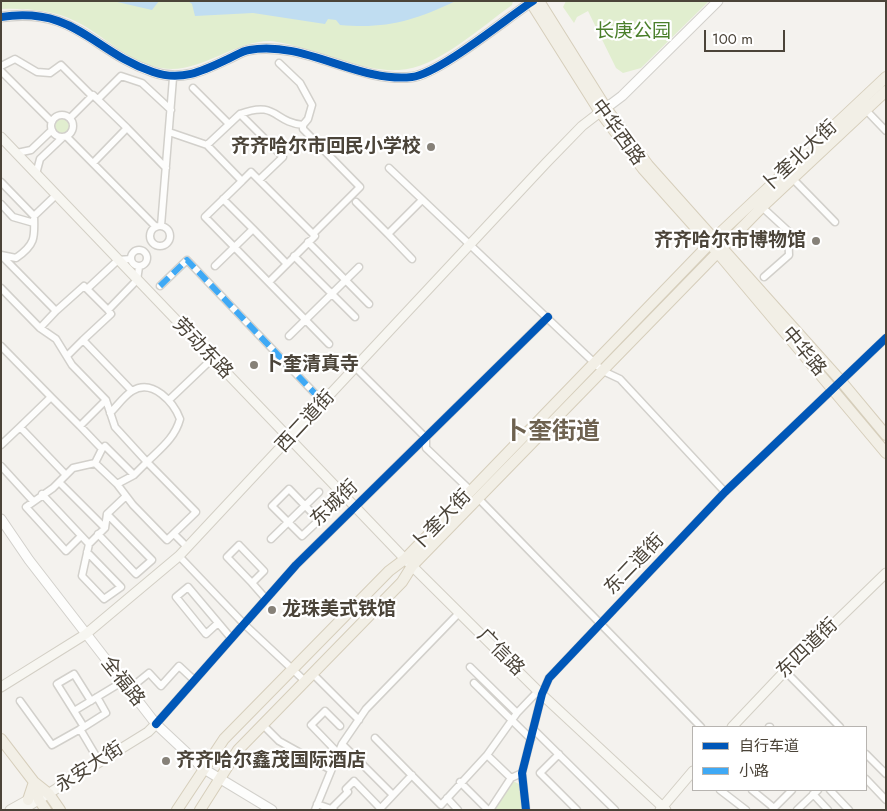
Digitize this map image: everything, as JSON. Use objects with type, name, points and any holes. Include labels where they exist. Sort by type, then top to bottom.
[{"type":"main road","name":"中华西路","points":[[533,2],[603,110],[717,246]]},
{"type":"main road","name":"卜奎北大街","points":[[717,246],[792,178],[862,106],[886,77]]},
{"type":"main road","name":"卜奎北大街","points":[[717,246],[785,170],[862,106],[886,91]]},
{"type":"main road","name":"西二道街","points":[[1,687],[86,634],[179,556],[290,440],[576,132],[603,110]]},
{"type":"main road","name":"劳动东路","points":[[1,137],[212,359],[409,562]]},
{"type":"main road","name":"卜奎大街","points":[[177,810],[224,739],[389,571],[409,562],[717,246]]},
{"type":"main road","name":"中华路","points":[[717,246],[841,381],[886,434]]},
{"type":"main road","name":"中华路","points":[[717,246],[886,453]]},
{"type":"main road","name":"卜奎大街","points":[[200,810],[238,750],[402,582],[409,562]]},
{"type":"main road","name":"广信路","points":[[409,562],[540,693],[662,809]]},
{"type":"main road","name":"东四道街","points":[[733,726],[785,670],[886,573]]},
{"type":"main road","name":"永安大街","points":[[22,810],[148,732],[156,724]]},
{"type":"main road","points":[[1,740],[34,782],[49,794],[60,810]]},
{"type":"main road","points":[[662,809],[692,772]]},
{"type":"main road","points":[[10,810],[28,800],[34,782]]},
{"type":"main road","points":[[34,782],[39,800],[46,810]]},
{"type":"street","points":[[603,110],[622,96],[718,1]]},
{"type":"street","points":[[1,17],[24,13],[53,18],[81,31],[130,62],[152,72],[173,78],[206,69],[248,50],[281,50],[323,59],[385,77],[414,77],[440,66],[533,2]]},
{"type":"street","points":[[1,66],[15,58],[37,72],[50,74],[61,65],[166,168]]},
{"type":"street","points":[[207,145],[240,114],[255,108],[274,111],[290,124],[303,125],[308,120],[312,105],[300,83],[279,63]]},
{"type":"street","points":[[1,71],[52,122],[52,130],[57,137],[65,137],[159,226],[169,231],[169,241],[161,246],[154,244]]},
{"type":"street","points":[[70,118],[121,76],[142,83],[170,110]]},
{"type":"street","points":[[154,244],[151,233],[159,226],[166,168],[173,78]]},
{"type":"street","points":[[193,88],[229,124]]},
{"type":"street","points":[[862,106],[886,131]]},
{"type":"street","points":[[240,114],[283,158],[259,180]]},
{"type":"street","points":[[52,122],[61,115],[70,118]]},
{"type":"street","points":[[36,174],[40,159],[73,130],[70,118]]},
{"type":"street","points":[[303,125],[303,129],[360,187],[312,234]]},
{"type":"street","points":[[93,163],[127,128]]},
{"type":"street","points":[[17,153],[31,150],[52,130]]},
{"type":"street","points":[[169,132],[207,145],[242,181]]},
{"type":"street","points":[[389,168],[599,367],[620,379],[725,492]]},
{"type":"street","points":[[269,282],[315,236],[251,172],[205,217],[330,344]]},
{"type":"street","points":[[792,178],[835,222]]},
{"type":"street","points":[[1,182],[34,219],[35,235],[29,249],[16,258],[3,255]]},
{"type":"street","points":[[34,219],[56,195]]},
{"type":"street","points":[[224,199],[287,264]]},
{"type":"street","points":[[388,234],[422,200]]},
{"type":"street","points":[[356,202],[412,259]]},
{"type":"street","points":[[1,204],[13,217],[34,219]]},
{"type":"street","points":[[762,207],[788,231],[789,255],[764,277]]},
{"type":"street","points":[[215,266],[253,229]]},
{"type":"street","points":[[308,242],[368,304]]},
{"type":"street","points":[[144,252],[154,244]]},
{"type":"street","points":[[1,249],[3,255],[56,312]]},
{"type":"street","points":[[139,267],[133,264],[132,254],[136,250],[144,252]]},
{"type":"street","points":[[108,310],[137,280],[139,267],[146,262],[144,252]]},
{"type":"street","points":[[294,256],[355,318]]},
{"type":"street","points":[[87,289],[118,260],[131,259]]},
{"type":"street","points":[[160,286],[187,260],[324,403]]},
{"type":"street","points":[[289,336],[359,267]]},
{"type":"street","points":[[40,328],[84,286],[108,310],[111,314],[67,356]]},
{"type":"street","points":[[1,288],[40,328],[56,340],[72,365],[106,400],[115,426],[196,512],[167,540],[117,484],[95,463]]},
{"type":"street","name":"东城街","points":[[156,724],[296,565],[548,317]]},
{"type":"street","name":"东二道街","points":[[526,810],[522,773],[540,693],[549,678],[725,492],[886,338]]},
{"type":"street","points":[[83,340],[132,391]]},
{"type":"street","points":[[1,346],[102,449]]},
{"type":"street","points":[[170,399],[212,359]]},
{"type":"street","points":[[356,368],[426,438],[426,448],[474,494],[700,726]]},
{"type":"street","points":[[110,413],[132,391],[141,387],[170,399],[180,419],[178,428],[170,440],[134,476],[117,484]]},
{"type":"street","points":[[1,445],[51,397]]},
{"type":"street","points":[[80,426],[106,400]]},
{"type":"street","points":[[20,427],[66,474]]},
{"type":"street","points":[[95,463],[105,446],[134,476]]},
{"type":"street","points":[[81,536],[66,551],[26,507],[59,482],[72,468],[95,463]]},
{"type":"street","points":[[1,466],[33,501]]},
{"type":"street","points":[[59,482],[105,528]]},
{"type":"street","points":[[289,489],[319,520],[302,536],[288,523],[272,506],[289,489]]},
{"type":"street","points":[[272,539],[319,492]]},
{"type":"street","points":[[42,494],[89,544]]},
{"type":"street","points":[[87,552],[120,587],[104,599],[82,576],[87,552],[89,544],[105,528],[107,514],[126,496]]},
{"type":"street","points":[[98,534],[136,574],[152,560],[107,514]]},
{"type":"street","name":"全福路","points":[[1,519],[29,560],[156,724],[204,769],[272,810]]},
{"type":"street","points":[[174,534],[187,547]]},
{"type":"street","points":[[252,583],[264,571],[240,545],[227,556],[266,599]]},
{"type":"street","points":[[179,556],[244,624],[292,670],[310,678],[359,720]]},
{"type":"street","points":[[218,623],[206,634],[176,597],[188,587],[231,638]]},
{"type":"street","points":[[412,775],[380,809],[354,781],[346,789],[348,792],[333,809],[316,807],[342,744],[366,709],[460,613]]},
{"type":"street","points":[[74,710],[149,673],[161,686],[179,666],[194,680]]},
{"type":"street","points":[[470,667],[517,714]]},
{"type":"street","points":[[785,670],[839,726]]},
{"type":"street","points":[[20,701],[52,745],[82,728],[106,713],[74,674],[57,684],[74,710],[82,728],[99,761]]},
{"type":"street","points":[[474,683],[531,739]]},
{"type":"street","points":[[375,738],[412,775],[440,807],[460,782],[487,754],[517,714],[540,693]]},
{"type":"street","points":[[338,753],[311,725],[325,711],[340,726]]},
{"type":"street","points":[[263,725],[279,741],[331,770]]},
{"type":"street","points":[[533,729],[615,810]]},
{"type":"street","points":[[342,744],[393,795]]},
{"type":"street","points":[[487,754],[511,778]]},
{"type":"street","points":[[559,754],[540,773],[577,810]]},
{"type":"street","points":[[867,755],[886,774]]},
{"type":"street","points":[[460,782],[489,810],[511,778],[522,773]]},
{"type":"street","points":[[867,780],[886,800]]},
{"type":"street","points":[[721,791],[746,810]]},
{"type":"street","points":[[753,791],[773,809],[791,791]]},
{"type":"street","points":[[781,791],[787,795]]},
{"type":"street","points":[[831,791],[849,810]]},
{"type":"street","points":[[800,809],[815,792],[828,810]]},
{"type":"street","points":[[446,798],[458,810]]},
{"type":"green space","points":[[1,1],[513,1],[512,5],[443,55],[413,68],[392,70],[364,66],[296,46],[270,41],[256,42],[243,46],[189,67],[161,68],[138,61],[86,27],[66,17],[39,10],[1,9]]},
{"type":"green space","name":"长庚公园","points":[[566,1],[709,1],[641,68],[623,73],[616,68],[588,11],[577,17],[574,23],[563,7]]},
{"type":"green space","points":[[62,119],[67,121],[69,126],[67,131],[62,133],[57,131],[55,126],[57,121]]},
{"type":"green space","points":[[513,781],[519,784],[522,810],[492,810]]},
{"type":"water","points":[[113,1],[159,1],[152,10]]},
{"type":"water","points":[[188,1],[456,1],[426,14],[400,22],[357,26],[340,25],[336,20],[328,19],[325,24],[253,13],[195,16],[192,4]]},
{"type":"marked path","points":[[160,286],[187,260],[324,403]]},
{"type":"cycle path","points":[[1,17],[27,15],[48,18],[66,24],[132,63],[163,75],[192,74],[210,68],[241,52],[270,49],[311,56],[371,74],[412,77],[424,74],[455,56],[533,1]]},
{"type":"cycle path","points":[[156,724],[296,565],[548,317]]},
{"type":"cycle path","points":[[526,810],[522,773],[542,694],[549,678],[725,492],[886,338]]},
{"type":"place","name":"齐齐哈尔市回民小学校","points":[[431,147]]},
{"type":"place","name":"齐齐哈尔市博物馆","points":[[816,241]]},
{"type":"place","name":"卜奎清真寺","points":[[254,365]]},
{"type":"place","name":"龙珠美式铁馆","points":[[272,610]]},
{"type":"place","name":"齐齐哈尔鑫茂国际酒店","points":[[166,761]]},
{"type":"district","name":"卜奎街道","points":[[552,433]]}]
